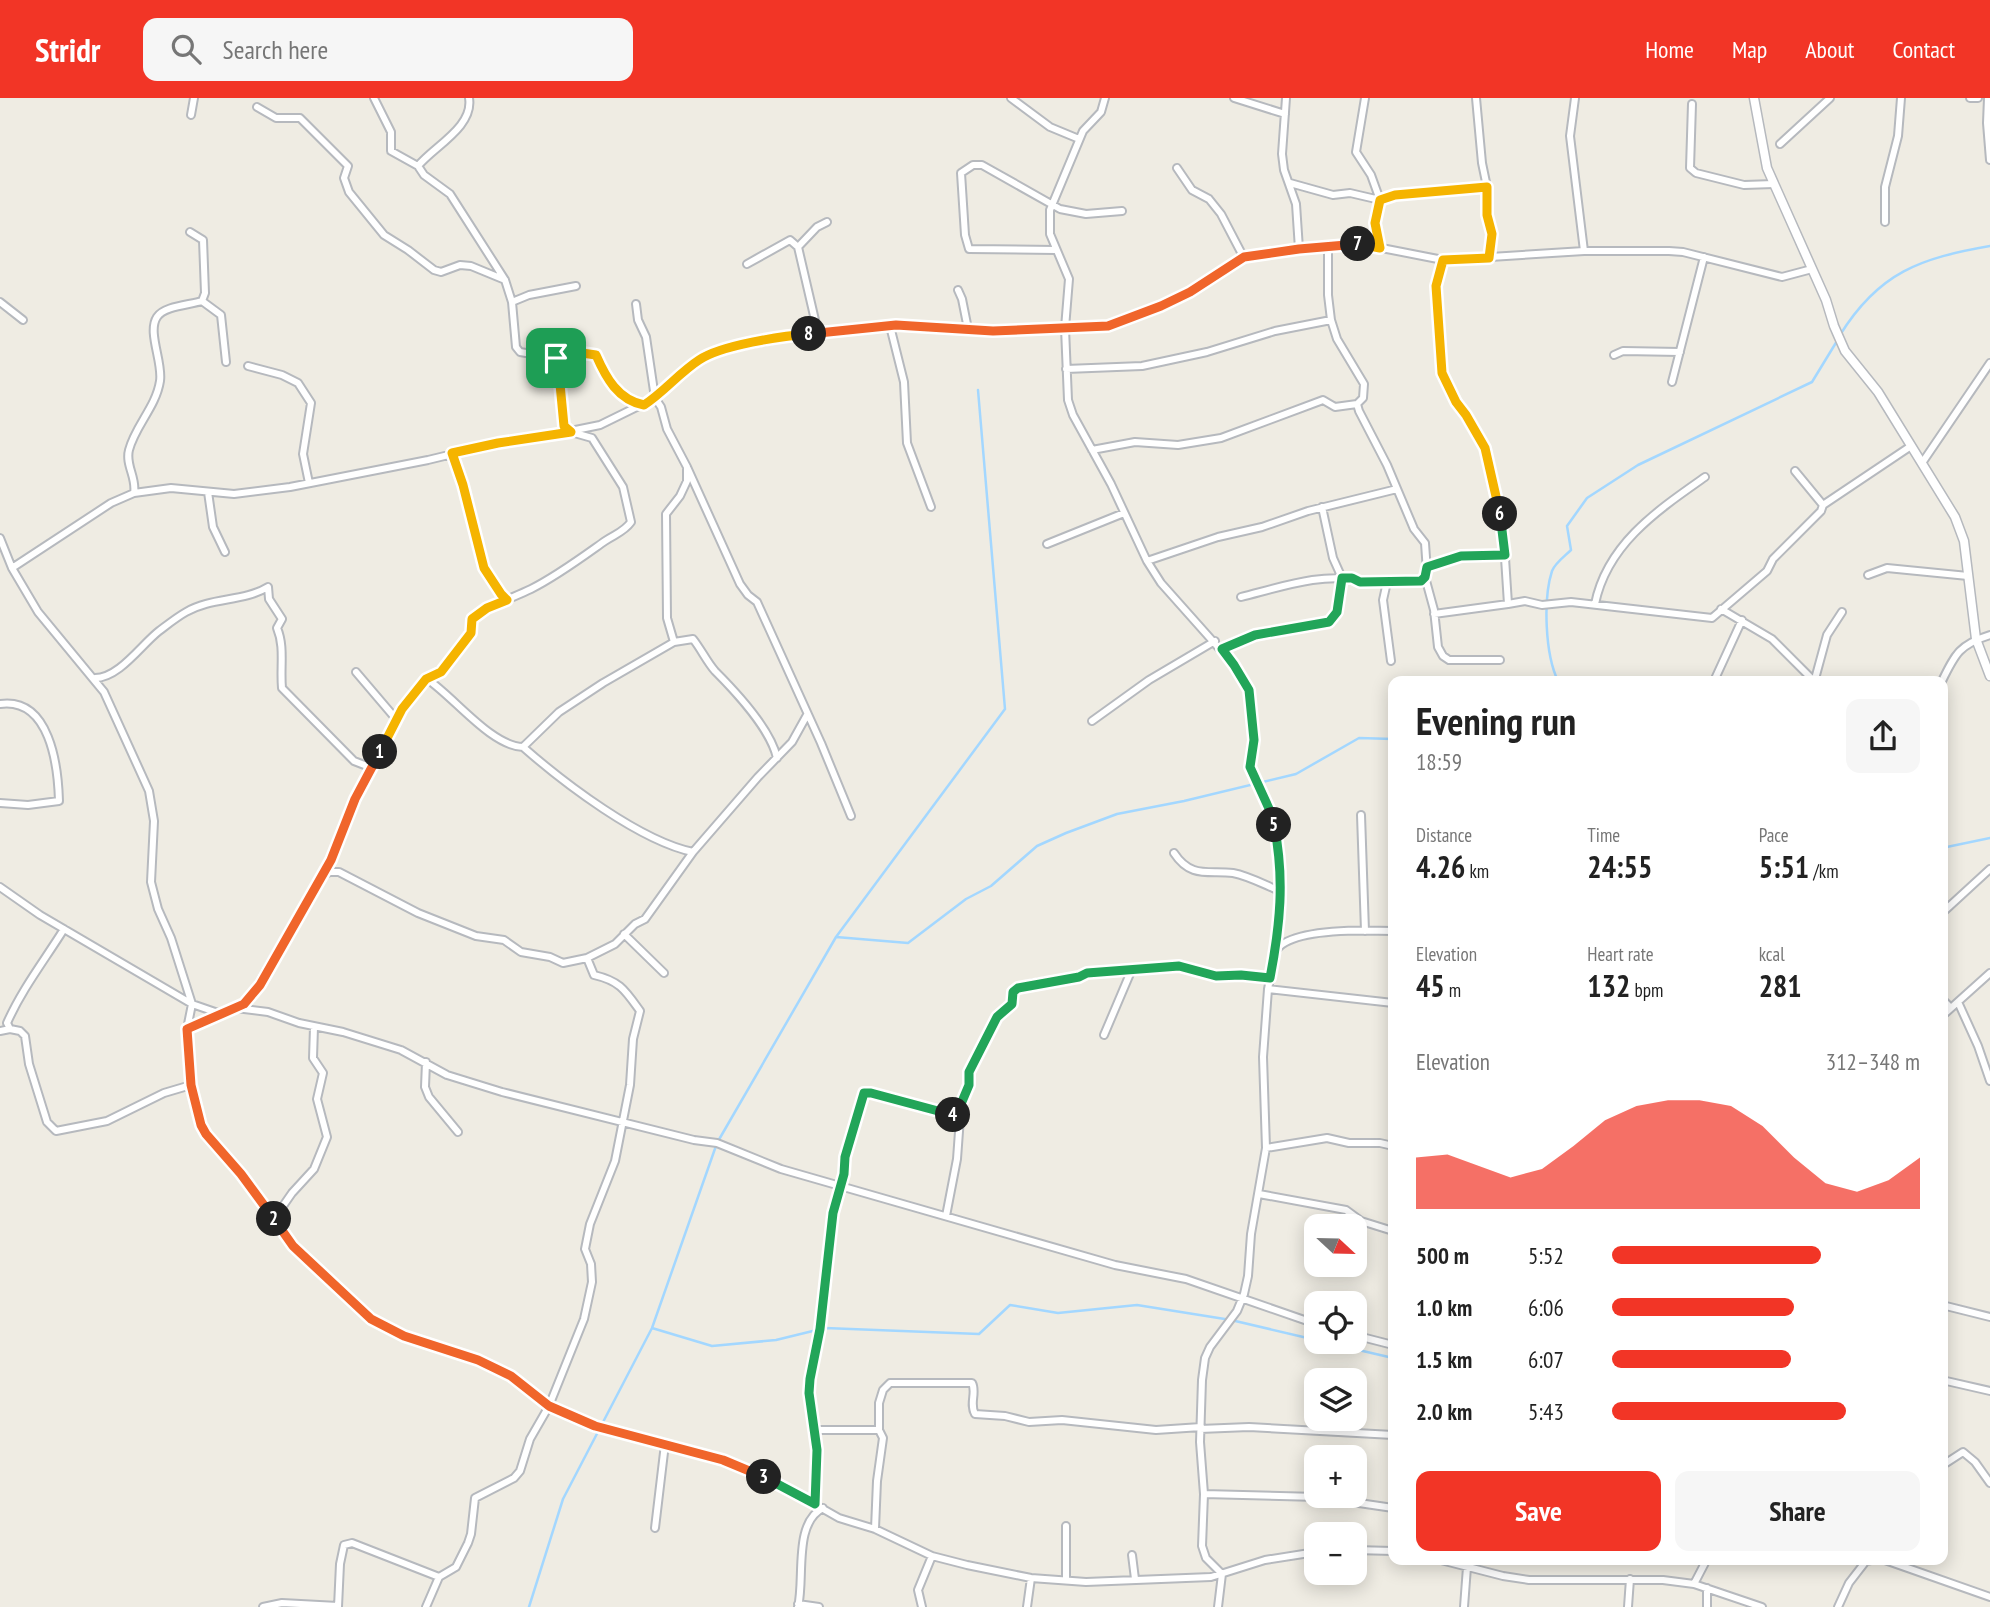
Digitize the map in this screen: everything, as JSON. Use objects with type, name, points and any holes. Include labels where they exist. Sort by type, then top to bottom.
[{"type":"street","points":[[191,115],[194,98]]},
{"type":"street","points":[[374,98],[391,132],[391,151],[418,166],[424,175],[450,194],[505,280],[512,302],[516,346],[520,352],[556,358],[575,352],[596,355],[603,372],[619,394],[633,403],[644,405]]},
{"type":"street","points":[[418,166],[464,120],[470,104],[469,98]]},
{"type":"street","points":[[1011,98],[1050,127],[1079,139]]},
{"type":"street","points":[[1105,98],[1101,111],[1079,139],[1052,205],[1049,225],[1056,250],[1069,279],[1065,328],[1068,400],[1073,415],[1111,484],[1147,561],[1182,608],[1222,649],[1249,690],[1254,740],[1250,767],[1271,813],[1278,845],[1281,909],[1268,989],[1263,1057],[1266,1148],[1251,1234],[1248,1276],[1242,1300],[1215,1338],[1205,1359],[1202,1380],[1202,1546],[1206,1558],[1222,1574]]},
{"type":"street","points":[[1234,98],[1285,114]]},
{"type":"street","points":[[1286,98],[1282,154],[1284,170],[1296,204],[1299,249]]},
{"type":"street","points":[[1365,98],[1356,152],[1371,175],[1380,200],[1375,223],[1380,248]]},
{"type":"street","points":[[1476,98],[1487,187],[1487,215],[1492,234],[1489,258]]},
{"type":"street","points":[[1575,98],[1570,136],[1584,251]]},
{"type":"street","points":[[1754,98],[1767,168],[1845,351],[1878,392],[1955,517],[1964,541],[1976,639],[1990,676]]},
{"type":"street","points":[[1780,144],[1830,98]]},
{"type":"street","points":[[1885,222],[1885,187],[1898,136],[1901,98]]},
{"type":"street","points":[[1970,98],[1978,98]]},
{"type":"street","points":[[1988,98],[1990,160]]},
{"type":"street","points":[[1692,104],[1690,168],[1696,173],[1744,186],[1774,184]]},
{"type":"street","points":[[257,107],[276,118],[300,118],[348,166],[344,178],[349,192],[384,235],[395,243],[434,270],[441,272],[460,265],[471,266],[505,280]]},
{"type":"street","points":[[1056,250],[969,249],[965,235],[961,173],[973,165],[982,165],[1052,205],[1086,214],[1122,211]]},
{"type":"street","points":[[1177,168],[1192,190],[1209,199],[1221,214],[1244,257]]},
{"type":"street","points":[[1290,183],[1333,195],[1350,193],[1380,200],[1395,195],[1487,187]]},
{"type":"street","points":[[798,247],[817,227],[827,222]]},
{"type":"street","points":[[190,232],[203,240],[205,293],[202,301]]},
{"type":"street","points":[[747,264],[790,240],[798,247],[818,333]]},
{"type":"street","points":[[12,568],[111,503],[134,492],[171,488],[234,494],[428,460],[498,443],[571,432],[600,425],[644,405],[699,359],[720,350],[818,333],[890,326],[993,331],[1108,326],[1190,292],[1244,257],[1361,244],[1443,260],[1584,251],[1669,251],[1782,277],[1812,269]]},
{"type":"street","points":[[1092,450],[1135,442],[1178,445],[1222,438],[1322,400],[1335,407],[1357,404],[1363,398],[1364,384],[1336,339],[1331,320],[1328,247]]},
{"type":"street","points":[[1672,382],[1704,257]]},
{"type":"street","points":[[1443,260],[1436,286],[1442,373],[1456,402],[1485,448],[1503,527],[1508,604]]},
{"type":"street","points":[[512,302],[547,290],[576,286]]},
{"type":"street","points":[[958,289],[968,329]]},
{"type":"street","points":[[202,301],[221,315],[226,362]]},
{"type":"street","points":[[134,492],[136,483],[128,454],[134,434],[148,414],[160,381],[160,364],[153,327],[157,316],[168,308],[202,301]]},
{"type":"street","points":[[0,302],[23,320]]},
{"type":"street","points":[[636,304],[638,320],[646,337],[655,398],[661,407],[667,429],[740,584],[757,602],[851,816]]},
{"type":"street","points":[[1066,369],[1142,366],[1207,352],[1275,331],[1331,320]]},
{"type":"street","points":[[890,326],[904,382],[908,443],[931,507]]},
{"type":"street","points":[[1614,355],[1623,351],[1680,352]]},
{"type":"street","points":[[187,1029],[236,1009],[244,1004],[260,985],[341,839],[355,799],[396,719],[426,679],[441,672],[462,645],[471,633],[472,619],[487,608],[533,588],[583,559],[610,537],[625,530],[631,522],[623,488],[592,438],[571,432],[564,426],[556,358]]},
{"type":"street","points":[[1922,463],[1990,363]]},
{"type":"street","points":[[248,366],[282,375],[298,383],[311,403],[303,454],[309,482]]},
{"type":"street","points":[[1357,404],[1414,529],[1425,543],[1425,577],[1437,647],[1449,660],[1500,660]]},
{"type":"street","points":[[1433,614],[1525,601],[1542,605],[1560,602],[1595,604],[1712,618],[1767,571],[1773,559],[1821,511],[1823,505],[1910,446]]},
{"type":"street","points":[[452,453],[484,568],[507,600]]},
{"type":"street","points":[[674,642],[667,618],[666,514],[680,496],[687,481],[687,467]]},
{"type":"street","points":[[1795,471],[1823,505]]},
{"type":"street","points":[[1595,604],[1599,585],[1610,562],[1622,548],[1656,512],[1705,477]]},
{"type":"street","points":[[1147,561],[1322,507],[1397,489]]},
{"type":"street","points":[[208,492],[213,527],[225,552]]},
{"type":"street","points":[[1222,649],[1255,635],[1329,622],[1337,612],[1342,578],[1333,558],[1322,507]]},
{"type":"street","points":[[1047,544],[1124,513]]},
{"type":"street","points":[[0,538],[12,568],[38,612],[94,678],[121,726],[149,791],[154,821],[151,882],[192,1004],[187,1029],[191,1085],[206,1134],[241,1174],[293,1246],[371,1319],[404,1336],[478,1360],[511,1376],[549,1406],[595,1426],[723,1460],[772,1480],[839,1518],[876,1529],[932,1556],[1031,1578],[1086,1582],[1210,1577],[1265,1560],[1304,1554]]},
{"type":"street","points":[[1427,567],[1461,556],[1505,555]]},
{"type":"street","points":[[1868,575],[1887,568],[1968,576]]},
{"type":"street","points":[[1241,597],[1320,579],[1352,578],[1360,582],[1387,582],[1421,581],[1425,577]]},
{"type":"street","points":[[1387,582],[1382,600],[1391,661]]},
{"type":"street","points":[[94,678],[103,678],[133,657],[158,632],[186,611],[219,600],[250,596],[268,587],[269,599],[282,619],[277,628],[283,642],[280,665],[282,688],[354,761],[372,768]]},
{"type":"street","points":[[1721,609],[1772,639],[1809,676]]},
{"type":"street","points":[[1820,676],[1827,635],[1842,612]]},
{"type":"street","points":[[1716,676],[1742,620]]},
{"type":"street","points":[[1944,676],[1957,652],[1976,639],[1990,635]]},
{"type":"street","points":[[523,747],[559,712],[603,683],[674,642],[693,639],[713,670],[738,694],[765,733],[777,758]]},
{"type":"street","points":[[1092,721],[1149,680],[1215,641]]},
{"type":"street","points":[[356,672],[396,719]]},
{"type":"street","points":[[426,679],[501,740],[523,747],[549,770],[618,819],[676,848],[693,852]]},
{"type":"street","points":[[0,704],[9,702],[27,708],[46,730],[57,768],[59,802],[28,805],[0,803]]},
{"type":"street","points":[[321,876],[330,872],[339,873],[418,913],[476,936],[505,940],[521,952],[563,962],[587,957],[615,944],[635,924],[645,919],[693,852],[792,742],[807,715]]},
{"type":"street","points":[[1361,815],[1365,931]]},
{"type":"street","points":[[1174,853],[1179,861],[1202,873],[1233,873],[1280,891]]},
{"type":"street","points":[[1948,908],[1990,869]]},
{"type":"street","points":[[0,887],[64,929],[192,1004],[221,1014]]},
{"type":"street","points":[[9,1029],[7,1023],[26,985],[64,929]]},
{"type":"street","points":[[1276,949],[1279,945],[1301,936],[1388,931]]},
{"type":"street","points":[[624,934],[664,973]]},
{"type":"street","points":[[426,1607],[439,1577],[456,1567],[468,1543],[472,1503],[475,1498],[514,1478],[523,1465],[530,1439],[549,1406],[584,1319],[592,1282],[586,1249],[590,1224],[615,1161],[624,1123],[633,1039],[640,1011],[612,980],[594,975],[587,957]]},
{"type":"street","points":[[946,1216],[957,1159],[961,1104],[969,1085],[969,1072],[997,1017],[1012,1004],[1013,992],[1018,988],[1079,977],[1087,973],[1179,966],[1216,976],[1270,978]]},
{"type":"street","points":[[1104,1035],[1132,969]]},
{"type":"street","points":[[1948,1011],[1990,973]]},
{"type":"street","points":[[1268,989],[1388,1002]]},
{"type":"street","points":[[1958,1002],[1978,1045],[1990,1081]]},
{"type":"street","points":[[1948,1005],[1951,1008]]},
{"type":"street","points":[[236,1009],[268,1012],[314,1027],[343,1032],[401,1050],[447,1075],[502,1092],[717,1143],[781,1169],[1115,1265],[1186,1279],[1304,1320]]},
{"type":"street","points":[[274,1219],[292,1192],[314,1169],[327,1137],[317,1099],[323,1073],[313,1058],[314,1027]]},
{"type":"street","points":[[0,1031],[20,1031],[25,1037],[29,1064],[43,1101],[47,1122],[56,1130],[107,1121],[158,1096],[191,1085]]},
{"type":"street","points":[[426,1062],[425,1087],[429,1097],[458,1132]]},
{"type":"street","points":[[815,1504],[817,1450],[809,1387],[820,1329],[830,1226],[848,1144],[864,1093],[961,1117]]},
{"type":"street","points":[[1266,1148],[1327,1138],[1349,1143],[1388,1145]]},
{"type":"street","points":[[1259,1194],[1346,1210],[1361,1221],[1388,1229]]},
{"type":"street","points":[[1948,1306],[1990,1317]]},
{"type":"street","points":[[1367,1338],[1388,1344]]},
{"type":"street","points":[[1948,1381],[1990,1391]]},
{"type":"street","points":[[876,1529],[877,1482],[883,1438],[879,1430],[880,1396],[890,1383],[972,1382],[972,1409],[975,1414],[1005,1416],[1029,1422],[1062,1420],[1156,1430],[1249,1427],[1388,1435]]},
{"type":"street","points":[[815,1430],[879,1430]]},
{"type":"street","points":[[655,1528],[665,1444]]},
{"type":"street","points":[[1948,1460],[1962,1452],[1975,1462],[1990,1483]]},
{"type":"street","points":[[1204,1494],[1318,1497],[1388,1507]]},
{"type":"street","points":[[814,1606],[798,1606],[802,1591],[802,1548],[806,1525],[811,1516],[823,1508]]},
{"type":"street","points":[[1066,1526],[1066,1580]]},
{"type":"street","points":[[263,1607],[282,1603],[338,1606],[340,1563],[344,1545],[352,1542],[439,1577]]},
{"type":"street","points":[[1367,1550],[1388,1551]]},
{"type":"street","points":[[1132,1555],[1135,1579]]},
{"type":"street","points":[[922,1607],[918,1590],[932,1556]]},
{"type":"street","points":[[1460,1565],[1529,1580],[1630,1579],[1694,1584],[1762,1607]]},
{"type":"street","points":[[1694,1584],[1704,1565]]},
{"type":"street","points":[[1838,1607],[1849,1583],[1864,1565]]},
{"type":"street","points":[[1899,1565],[1990,1597]]},
{"type":"street","points":[[1464,1607],[1467,1567]]},
{"type":"street","points":[[1218,1607],[1222,1574]]},
{"type":"street","points":[[1027,1607],[1031,1578]]},
{"type":"street","points":[[1628,1607],[1630,1579]]},
{"type":"street","points":[[1707,1588],[1707,1607]]},
{"type":"street","points":[[802,1591],[814,1606]]},
{"type":"waterway","points":[[1840,335],[1870,296],[1904,271],[1943,256],[1990,246]]},
{"type":"waterway","points":[[1556,676],[1548,642],[1549,583],[1553,568],[1571,550],[1567,526],[1587,498],[1638,465],[1812,382],[1837,341]]},
{"type":"waterway","points":[[529,1607],[563,1499],[652,1328],[717,1143],[836,937],[1005,709],[978,390]]},
{"type":"waterway","points":[[836,937],[908,943],[966,899],[991,886],[1037,846],[1066,833],[1117,814],[1296,774],[1359,738],[1388,739]]},
{"type":"waterway","points":[[1948,847],[1990,838]]},
{"type":"waterway","points":[[652,1328],[712,1346],[776,1340],[825,1328],[979,1334],[1010,1305],[1058,1313],[1137,1305],[1231,1320],[1304,1337]]},
{"type":"waterway","points":[[1367,1352],[1388,1357]]},
{"type":"route","points":[[1487,187],[1486,209],[1492,234],[1489,258],[1443,260],[1436,286],[1437,320],[1442,373],[1456,402],[1485,448],[1503,527],[1505,555],[1461,556],[1427,567],[1425,577],[1421,581],[1360,582],[1352,578],[1342,578],[1337,612],[1329,622],[1255,635],[1233,642],[1222,649],[1249,690],[1254,740],[1250,767],[1271,813],[1278,845],[1281,909],[1270,978],[1216,976],[1179,966],[1087,973],[1049,984],[1040,983],[1018,988],[1013,992],[1012,1004],[997,1017],[969,1072],[969,1085],[961,1104],[961,1117],[864,1093],[845,1157],[844,1174],[830,1226],[820,1329],[810,1379],[809,1393],[817,1450],[815,1504],[772,1480],[723,1460],[595,1426],[549,1406],[511,1376],[478,1360],[404,1336],[371,1319],[293,1246],[241,1174],[206,1134],[201,1125],[191,1085],[187,1029],[244,1004],[260,985],[331,860],[355,799],[402,709],[426,679],[441,672],[452,658],[471,633],[472,619],[487,608],[507,600],[484,568],[481,549],[452,453],[571,432],[564,426],[556,358],[575,352],[596,355],[603,372],[619,394],[633,403],[644,405],[662,393],[699,359],[720,350],[797,335],[896,325],[993,331],[1108,326],[1190,292],[1244,257],[1361,244],[1380,248],[1375,223],[1380,200],[1395,195],[1487,187]]}]
